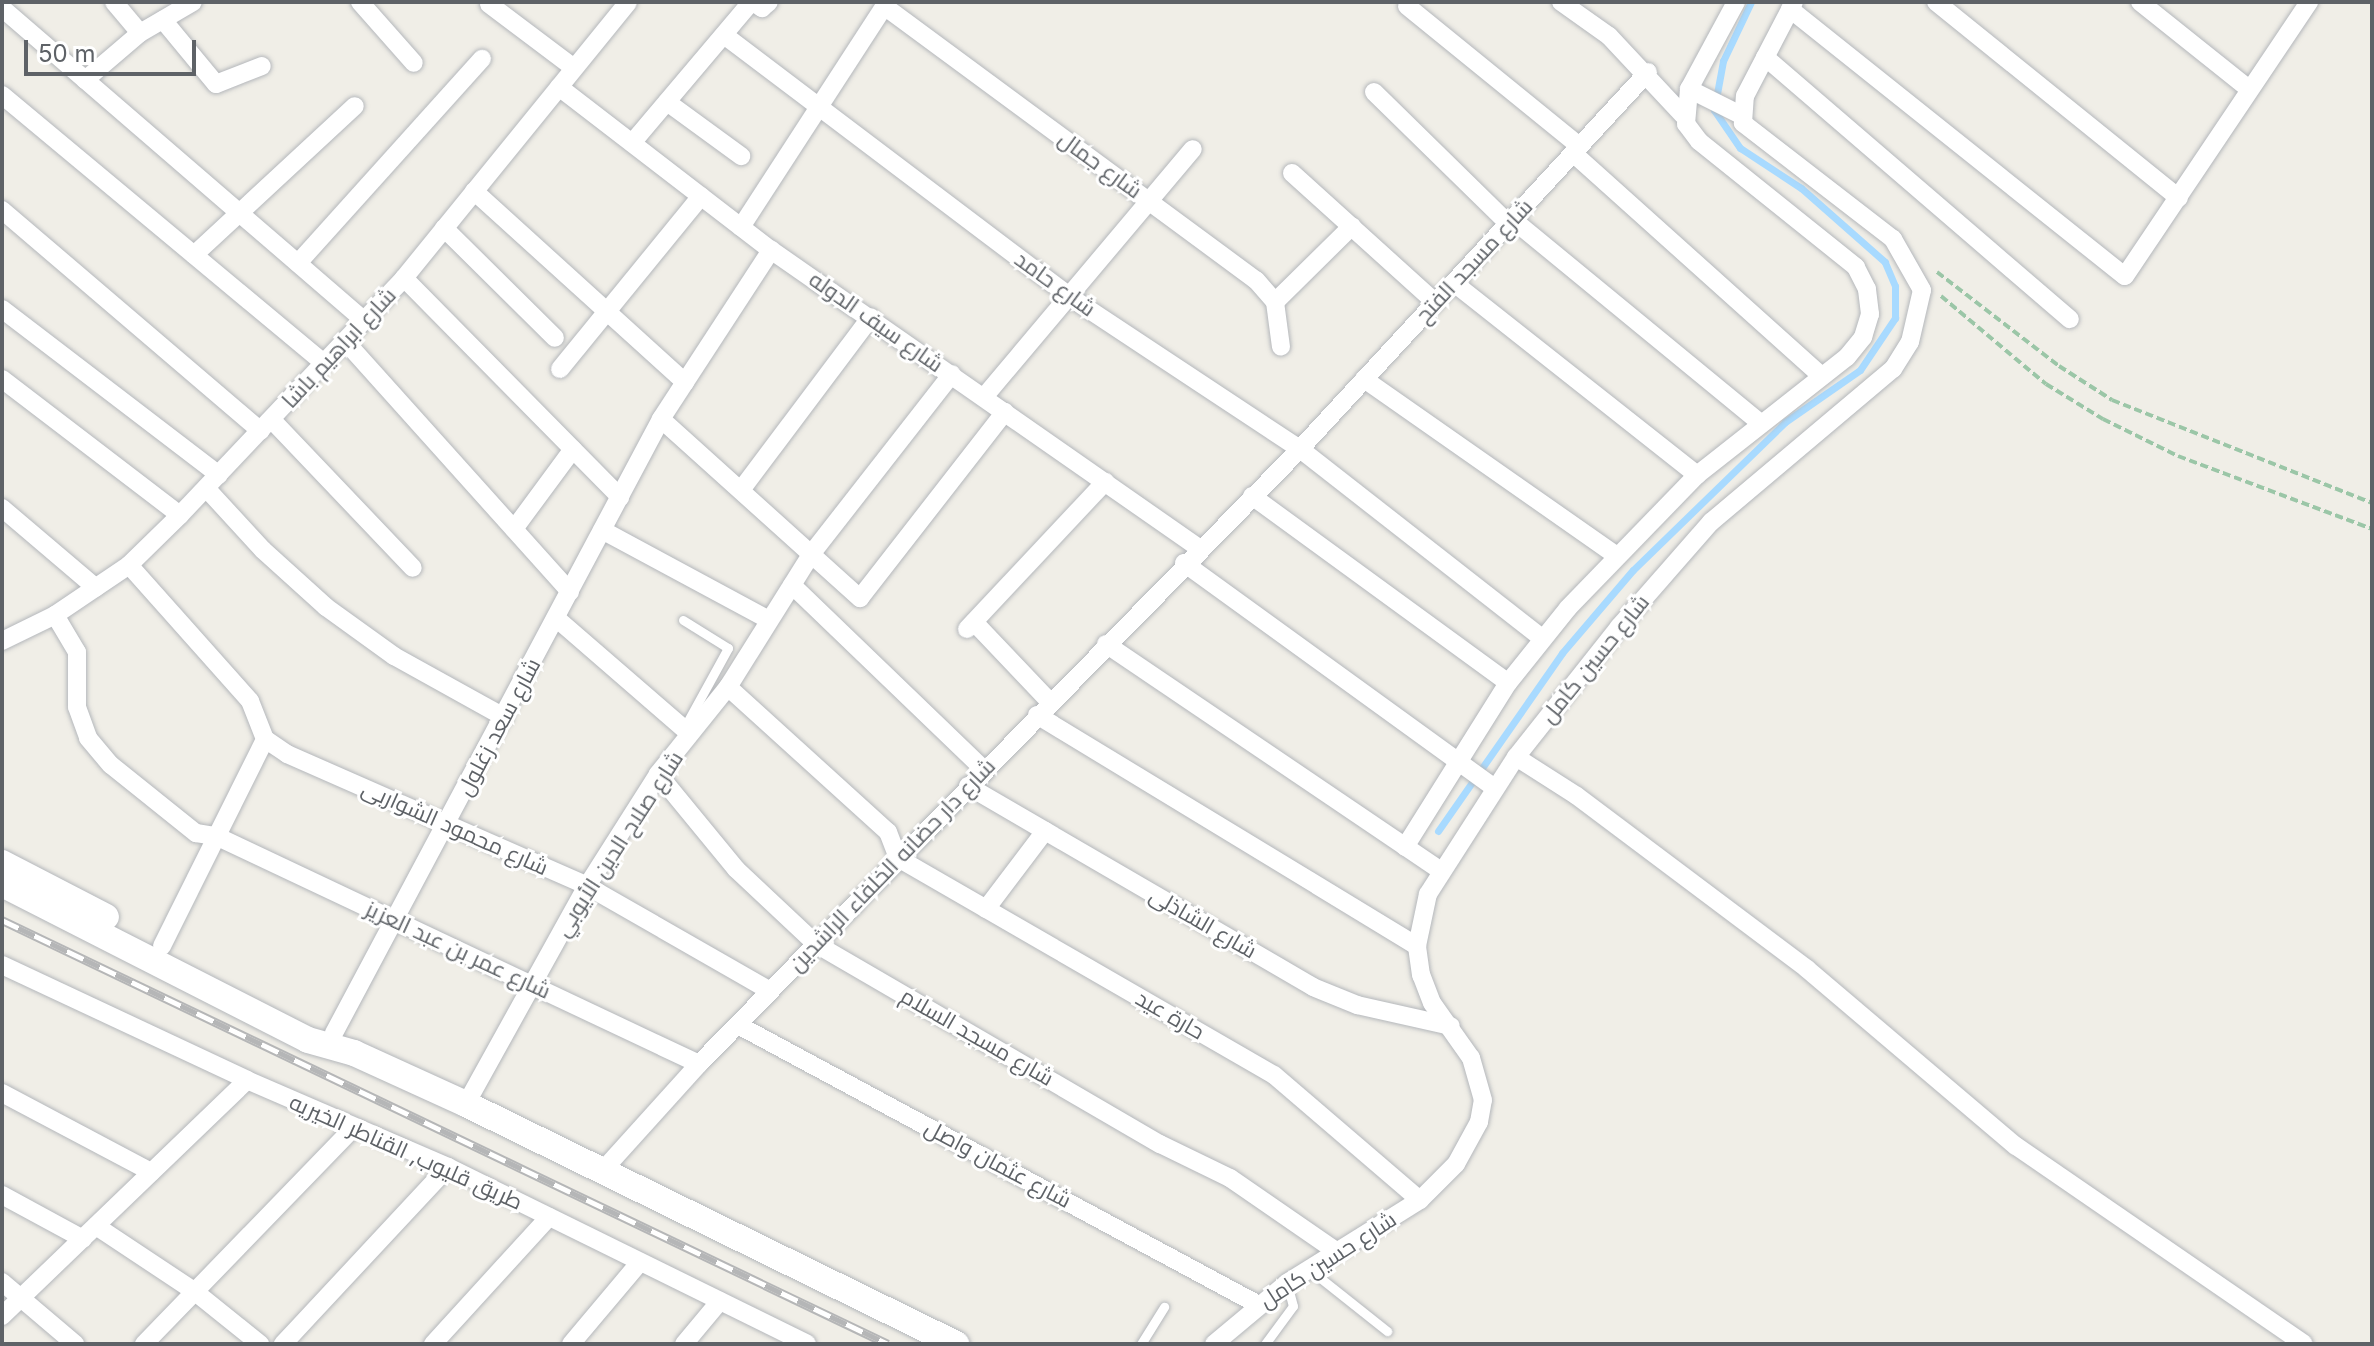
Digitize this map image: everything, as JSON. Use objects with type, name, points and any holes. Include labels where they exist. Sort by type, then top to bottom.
[{"type":"main road","points":[[2,863],[334,1033],[354,1053]]},
{"type":"main road","points":[[2,884],[308,1040],[354,1053],[466,1104],[956,1344]]},
{"type":"street","points":[[114,2],[140,33]]},
{"type":"street","points":[[85,80],[140,33],[193,2]]},
{"type":"street","points":[[360,2],[414,63]]},
{"type":"street","name":"شارع ابراهيم باشا","points":[[6,634],[55,615],[96,588],[129,565],[180,515],[404,278],[628,2]]},
{"type":"street","points":[[632,143],[752,2],[762,8],[769,2]]},
{"type":"street","points":[[1405,847],[1508,683],[1542,638],[1697,475],[1759,422],[1847,357],[1863,337],[1870,314],[1862,278],[1837,250],[1699,141],[1683,115],[1648,72],[1561,2]]},
{"type":"street","points":[[1683,115],[1689,89],[1736,2]]},
{"type":"street","points":[[1936,2],[2179,198]]},
{"type":"street","points":[[2140,2],[2249,89]]},
{"type":"street","points":[[489,4],[574,68]]},
{"type":"street","points":[[741,227],[886,4]]},
{"type":"street","name":"شارع جمال","points":[[886,4],[1256,280],[1275,302]]},
{"type":"street","points":[[1741,115],[1765,57],[1792,6],[2119,275],[2131,274],[2304,4]]},
{"type":"street","points":[[1407,6],[1576,150],[1820,375]]},
{"type":"street","points":[[2,8],[364,321]]},
{"type":"street","points":[[163,20],[216,84],[262,66]]},
{"type":"street","name":"شارع حامد","points":[[724,35],[820,104],[1070,297],[1300,449],[1542,638]]},
{"type":"street","points":[[1765,57],[2070,319]]},
{"type":"street","points":[[298,263],[482,59]]},
{"type":"street","name":"شارع مسجد الفتح","points":[[1252,496],[1300,449],[1648,72]]},
{"type":"street","name":"شارع سيف الدوله","points":[[559,87],[771,250],[1199,548]]},
{"type":"street","points":[[1689,89],[1741,115],[1748,130],[1893,239],[1924,273]]},
{"type":"street","points":[[1374,92],[1510,221],[1759,422]]},
{"type":"street","points":[[2,95],[324,363]]},
{"type":"street","points":[[667,102],[741,156]]},
{"type":"street","points":[[194,255],[242,215],[355,106]]},
{"type":"street","points":[[984,397],[1193,149]]},
{"type":"street","points":[[1292,173],[1435,302]]},
{"type":"street","points":[[474,191],[685,382]]},
{"type":"street","points":[[560,369],[701,196]]},
{"type":"street","points":[[2,210],[266,425],[413,568]]},
{"type":"street","points":[[1281,347],[1275,302],[1352,226]]},
{"type":"street","points":[[444,228],[555,338]]},
{"type":"street","name":"شارع سعد زغلول","points":[[334,1033],[397,921],[661,419],[771,250]]},
{"type":"street","name":"شارع حسين كامل","points":[[1214,1344],[1257,1304],[1287,1283],[1420,1200],[1456,1164],[1479,1122],[1479,1078],[1451,1026],[1432,1003],[1421,975],[1417,946],[1420,919],[1441,871],[1516,757],[1578,676],[1711,522],[1893,369],[1919,318],[1924,273]]},
{"type":"street","points":[[404,278],[620,497]]},
{"type":"street","points":[[1454,283],[1697,475]]},
{"type":"street","points":[[2,309],[212,482],[263,550],[326,607],[394,656],[504,717]]},
{"type":"street","points":[[741,490],[871,317]]},
{"type":"street","points":[[345,341],[570,592]]},
{"type":"street","name":"شارع صلاح الدين الأيوبي","points":[[466,1104],[587,886],[658,774],[687,731],[728,687],[812,553],[952,374]]},
{"type":"street","points":[[2,379],[180,515]]},
{"type":"street","points":[[1364,379],[1617,556]]},
{"type":"street","points":[[661,419],[860,598],[1005,412]]},
{"type":"street","points":[[514,529],[573,449]]},
{"type":"street","points":[[1105,482],[971,626],[1043,709],[1417,946]]},
{"type":"street","points":[[1252,496],[1508,683]]},
{"type":"street","name":"شارع دار حضانه الخلفاء الراشدين","points":[[604,1169],[699,1064],[1252,496]]},
{"type":"street","points":[[2,508],[96,588]]},
{"type":"street","points":[[602,530],[769,620]]},
{"type":"street","points":[[1184,563],[1495,788]]},
{"type":"street","points":[[129,565],[250,701],[265,739],[162,946]]},
{"type":"street","points":[[792,585],[984,770]]},
{"type":"street","name":"شارع عمر بن عبد العزيز","points":[[55,615],[77,652],[77,707],[96,749],[196,833],[216,836],[699,1064]]},
{"type":"street","points":[[556,618],[687,731]]},
{"type":"street","points":[[1106,644],[1441,871]]},
{"type":"street","points":[[728,687],[888,832],[898,858]]},
{"type":"street","name":"شارع محمود الشواربى","points":[[265,739],[447,826],[587,886],[770,991]]},
{"type":"street","points":[[1516,757],[1577,796],[1807,969],[2016,1146],[2304,1344]]},
{"type":"street","name":"شارع مسجد السلام","points":[[658,774],[736,869],[816,944],[1160,1144],[1230,1178],[1336,1251]]},
{"type":"street","name":"شارع الشاذلى","points":[[968,786],[1313,987],[1369,1009],[1451,1026]]},
{"type":"street","points":[[986,909],[1045,831]]},
{"type":"street","name":"حارة عيد","points":[[898,858],[1274,1075],[1420,1200]]},
{"type":"street","name":"طريق قليوب, القناطر الخيريه","points":[[2,965],[247,1080],[448,1167],[807,1344]]},
{"type":"street","name":"شارع عثمان واصل","points":[[738,1025],[1257,1304]]},
{"type":"street","points":[[2,1316],[247,1080]]},
{"type":"street","points":[[2,1093],[151,1172]]},
{"type":"street","points":[[144,1344],[353,1128]]},
{"type":"street","points":[[283,1344],[448,1167]]},
{"type":"street","points":[[2,1195],[90,1232],[194,1291],[260,1344]]},
{"type":"street","points":[[433,1344],[549,1217]]},
{"type":"street","points":[[571,1344],[640,1262]]},
{"type":"street","points":[[2,1282],[75,1344]]},
{"type":"street","points":[[684,1344],[720,1301]]},
{"type":"lane","points":[[683,620],[728,648],[687,731]]},
{"type":"lane","points":[[1309,1269],[1387,1331]]},
{"type":"lane","points":[[1265,1344],[1293,1306],[1287,1283]]},
{"type":"lane","points":[[1141,1344],[1164,1307]]},
{"type":"path","points":[[1924,273],[2112,400],[2372,503]]},
{"type":"path","points":[[1924,273],[2046,384],[2103,419],[2178,456],[2372,529]]},
{"type":"waterway","points":[[1438,831],[1562,653],[1633,570],[1785,422],[1860,370],[1895,318],[1895,286],[1885,262],[1801,188],[1740,148],[1714,110],[1723,61],[1751,2]]},
{"type":"railway","points":[[2,920],[888,1344]]}]
